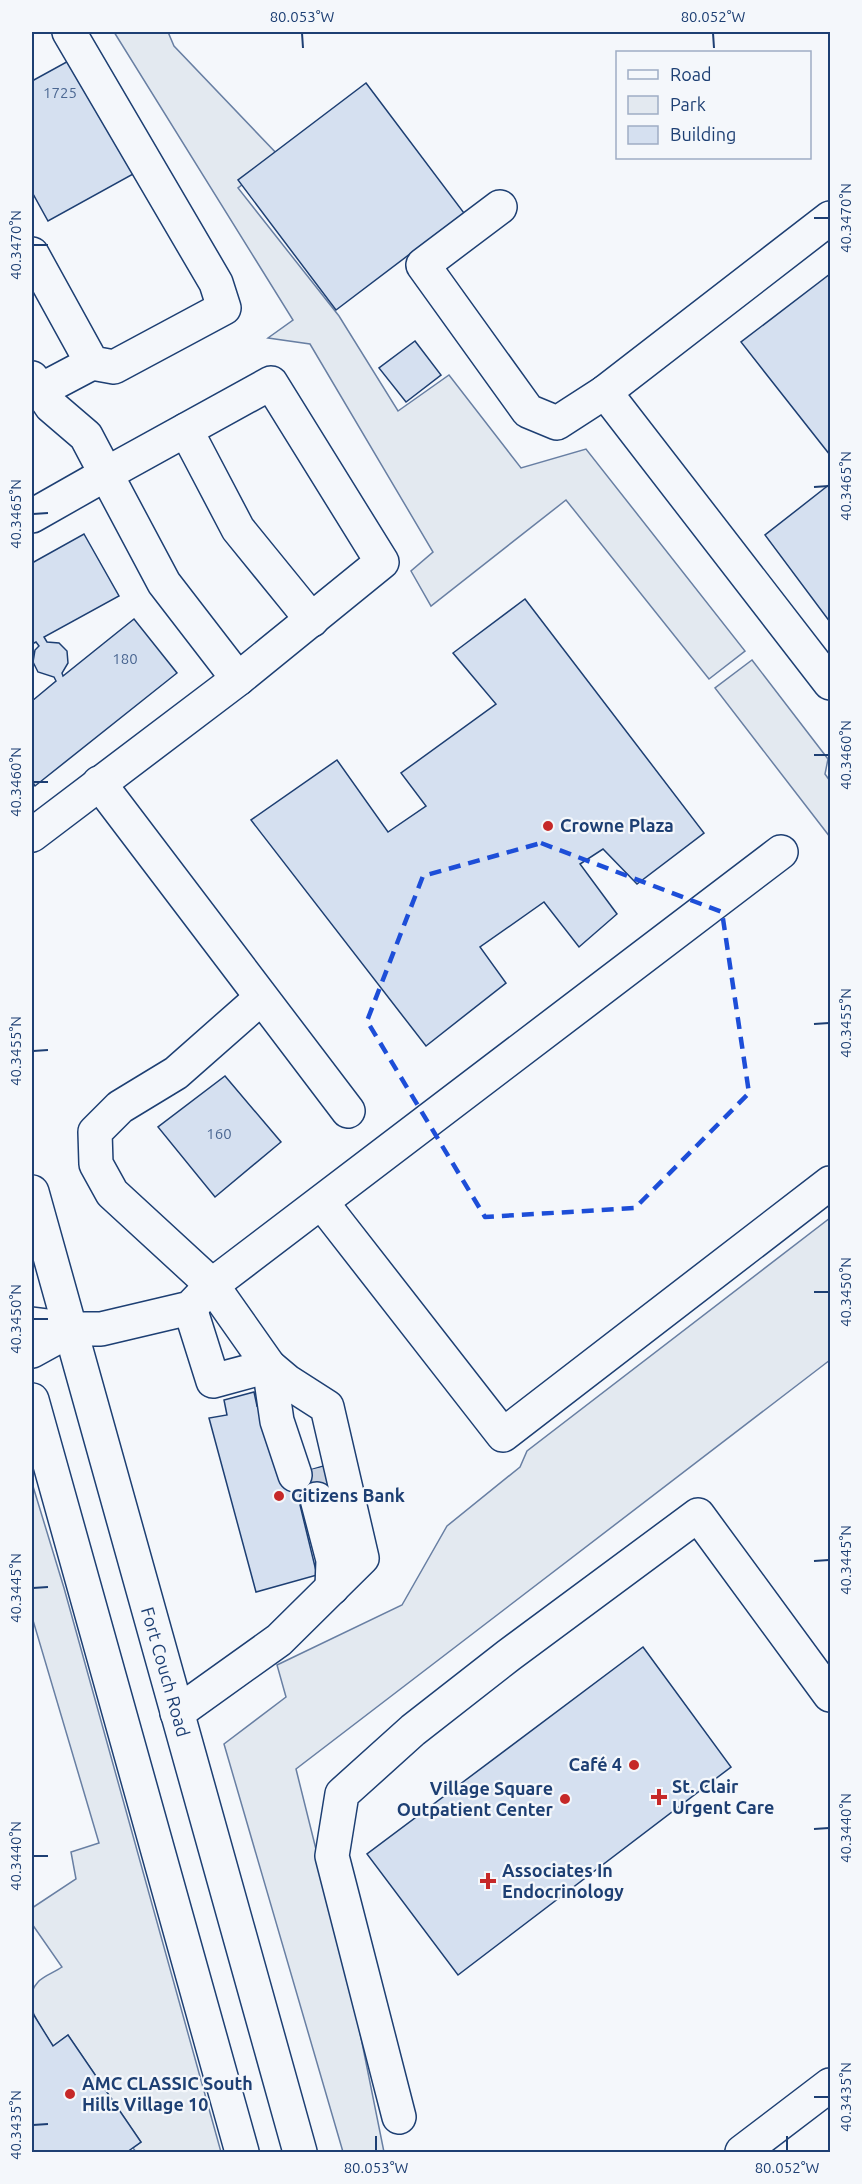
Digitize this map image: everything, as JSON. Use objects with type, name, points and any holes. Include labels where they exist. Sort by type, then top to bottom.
[{"type":"street","points":[[69,32],[216,283],[224,308],[114,367],[92,363],[38,399],[86,436],[164,583],[238,679]]},
{"type":"street","points":[[500,207],[423,265],[528,411],[557,423],[604,392],[831,218]]},
{"type":"street","points":[[32,254],[92,363]]},
{"type":"street","points":[[32,516],[271,383],[382,562],[238,679],[32,835]]},
{"type":"street","points":[[604,392],[831,683]]},
{"type":"street","points":[[186,430],[238,529],[312,620]]},
{"type":"street","points":[[99,783],[348,1111]]},
{"type":"street","points":[[32,1324],[72,1329],[101,1329],[190,1308],[212,1285],[781,852]]},
{"type":"street","points":[[177,1713],[279,1640],[362,1558],[327,1407],[278,1374],[212,1285],[111,1192],[96,1164],[95,1132],[120,1107],[176,1073],[261,998]]},
{"type":"street","points":[[322,1203],[503,1435],[831,1183]]},
{"type":"street","name":"Fort Couch Road","points":[[32,1192],[300,2152]]},
{"type":"street","points":[[190,1308],[213,1381],[278,1374]]},
{"type":"street","points":[[32,1351],[72,1329]]},
{"type":"street","points":[[278,1374],[277,1421],[306,1487],[320,1559],[332,1588]]},
{"type":"street","points":[[32,1400],[242,2152]]},
{"type":"street","points":[[399,2117],[332,1856],[342,1794],[422,1723],[698,1515],[831,1695]]},
{"type":"street","points":[[742,2152],[831,2085]]},
{"type":"highlighted area","points":[[541,843],[722,912],[749,1093],[635,1208],[485,1217],[367,1021],[423,876]]},
{"type":"green space","points":[[114,32],[168,32],[174,46],[279,156],[238,188],[339,316],[398,411],[449,375],[521,468],[586,449],[745,651],[709,679],[566,500],[431,606],[411,571],[433,552],[310,344],[268,338],[293,320]]},
{"type":"green space","points":[[752,660],[828,759],[825,774],[830,781],[830,837],[715,688]]},
{"type":"green space","points":[[830,1218],[830,1360],[296,1769],[353,1998],[384,2152],[343,2152],[224,1744],[286,1697],[277,1665],[402,1605],[447,1526],[520,1467],[527,1451]]},
{"type":"green space","points":[[32,1483],[64,1588],[221,2152],[136,2152],[133,2148],[141,2142],[68,2035],[53,2046],[31,2007],[33,1990],[38,1982],[62,1967],[32,1924],[32,1908],[76,1879],[71,1852],[99,1843],[32,1617]]},
{"type":"building","points":[[72,59],[135,173],[48,221],[32,192],[32,81]]},
{"type":"building","points":[[366,83],[464,213],[336,310],[238,180]]},
{"type":"building","points":[[830,274],[830,455],[741,342]]},
{"type":"building","points":[[415,341],[441,375],[406,402],[379,368]]},
{"type":"building","points":[[830,484],[830,622],[765,535]]},
{"type":"building","points":[[84,534],[119,596],[44,637],[47,642],[59,643],[67,651],[68,663],[62,673],[63,676],[134,619],[177,673],[35,786],[32,781],[32,701],[56,681],[54,677],[38,672],[33,662],[35,650],[39,646],[36,642],[32,644],[32,563]]},
{"type":"building","name":"Crowne Plaza","points":[[525,599],[704,833],[637,884],[603,849],[580,864],[617,914],[579,947],[544,902],[480,947],[506,983],[426,1046],[251,820],[337,760],[388,832],[426,806],[401,773],[496,704],[453,653]]},
{"type":"building","points":[[225,1076],[281,1142],[215,1197],[158,1127]]},
{"type":"building","name":"Citizens Bank","points":[[254,1392],[257,1406],[268,1403],[310,1470],[334,1463],[340,1492],[300,1505],[317,1575],[256,1592],[209,1418],[227,1415],[224,1400]]},
{"type":"building","name":"Village Square Outpatient Center","points":[[643,1647],[731,1767],[458,1975],[367,1854]]},
{"type":"building","name":"AMC CLASSIC South Hills Village 10","points":[[32,2012],[53,2046],[68,2035],[141,2142],[127,2152],[32,2152]]},
{"type":"tunnel","points":[[310,1470],[317,1499]]},
{"type":"place","name":"Crowne Plaza","points":[[548,826]]},
{"type":"place","name":"Citizens Bank","points":[[279,1496]]},
{"type":"place","name":"Café 4","points":[[634,1765]]},
{"type":"place","name":"St. Clair Urgent Care","points":[[659,1797]]},
{"type":"place","name":"Village Square Outpatient Center","points":[[565,1799]]},
{"type":"place","name":"Associates In Endocrinology","points":[[488,1881]]},
{"type":"place","name":"AMC CLASSIC South Hills Village 10","points":[[70,2094]]}]
